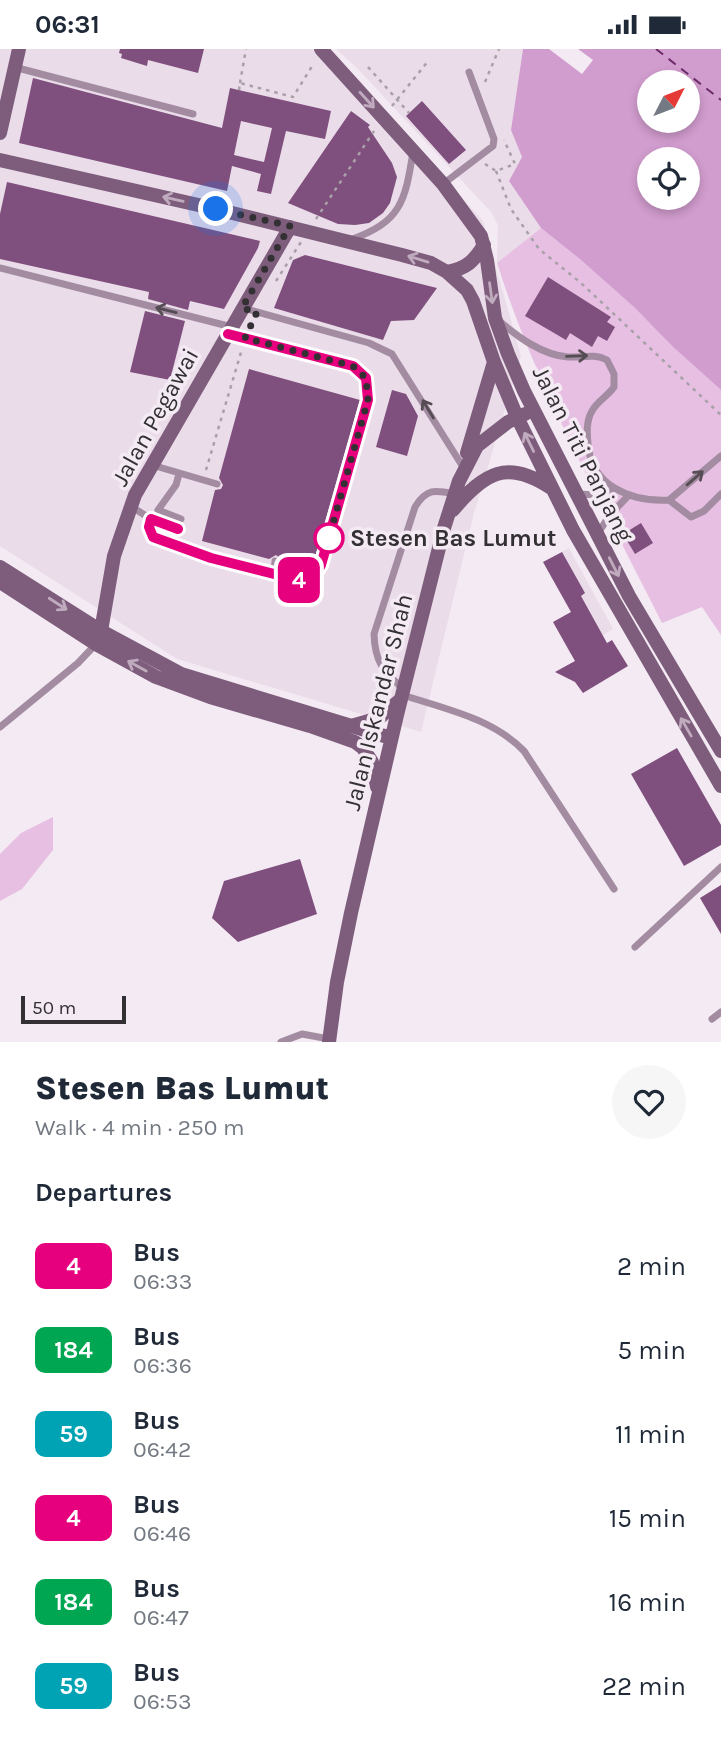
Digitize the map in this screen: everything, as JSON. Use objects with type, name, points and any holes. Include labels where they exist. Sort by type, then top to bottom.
[{"type":"street","points":[[0,133],[19,49]]},
{"type":"street","name":"Jalan Titi Panjang","points":[[322,49],[443,184],[481,236],[494,362],[517,417],[608,593],[721,786]]},
{"type":"street","points":[[0,160],[290,226],[424,261],[447,272],[467,290],[488,319]]},
{"type":"street","name":"Jalan Pegawai","points":[[98,638],[122,525],[135,495],[290,226]]},
{"type":"street","points":[[447,272],[470,264],[484,245]]},
{"type":"street","name":"Jalan Titi Panjang","points":[[488,319],[629,596],[721,751]]},
{"type":"street","points":[[459,481],[494,362]]},
{"type":"street","name":"Jalan Iskandar Shah","points":[[329,1041],[342,960],[391,738],[459,481],[477,446],[493,432],[534,409]]},
{"type":"street","points":[[448,515],[471,489],[500,473],[524,473],[552,489]]},
{"type":"street","points":[[0,567],[156,677],[210,697],[355,742],[363,748],[372,762],[379,792]]},
{"type":"street","points":[[0,582],[98,638],[181,674],[213,686],[391,738]]},
{"type":"street","points":[[350,726],[379,718],[402,694]]},
{"type":"lane","points":[[14,67],[193,114]]},
{"type":"lane","points":[[443,184],[493,146],[494,139],[469,72]]},
{"type":"lane","points":[[347,241],[376,230],[398,208],[408,186],[413,151]]},
{"type":"lane","points":[[0,268],[353,366],[366,378],[368,400],[317,574],[312,579],[302,581],[211,558],[153,537],[149,527],[151,519]]},
{"type":"lane","points":[[242,308],[369,343],[392,354],[459,481],[429,492],[421,497],[415,507],[374,634],[374,650],[379,663],[402,694],[487,723],[509,736],[524,751],[614,889]]},
{"type":"lane","points":[[488,319],[553,354],[566,357],[593,355],[607,360],[614,374],[614,387],[593,409],[587,434],[588,451],[597,474],[613,488],[628,496],[656,501],[669,500],[721,456]]},
{"type":"lane","points":[[152,465],[217,484]]},
{"type":"lane","points":[[179,474],[176,485],[158,510],[181,519]]},
{"type":"lane","points":[[577,494],[597,495],[613,488]]},
{"type":"lane","points":[[669,500],[691,517],[704,511],[721,494]]},
{"type":"lane","points":[[597,534],[628,496]]},
{"type":"lane","points":[[132,507],[151,519],[178,529]]},
{"type":"lane","points":[[274,574],[275,561]]},
{"type":"lane","points":[[0,727],[78,663],[98,638]]},
{"type":"lane","points":[[635,947],[721,867]]},
{"type":"lane","points":[[712,1019],[721,1012]]},
{"type":"lane","points":[[281,1042],[302,1034],[329,1041]]},
{"type":"path","points":[[239,90],[246,49]]},
{"type":"path","points":[[240,83],[293,97],[322,49]]},
{"type":"path","points":[[272,289],[383,118],[429,60]]},
{"type":"path","points":[[368,67],[409,113]]},
{"type":"path","points":[[496,171],[511,209],[539,249],[581,283],[721,415]]},
{"type":"path","points":[[203,480],[245,338]]},
{"type":"shaded area","points":[[0,49],[328,49],[483,221],[521,356],[474,513],[421,732],[177,659],[0,546]]},
{"type":"shaded area","points":[[336,49],[523,49],[511,130],[522,157],[509,181],[541,228],[497,263],[498,225],[491,212]]},
{"type":"shaded area","points":[[523,49],[721,49],[721,390],[635,308],[541,228],[509,181],[522,157],[511,130]]},
{"type":"shaded area","points":[[541,228],[635,308],[721,390],[721,635],[702,607],[662,623],[594,490],[531,356],[497,263]]},
{"type":"shaded area","points":[[569,548],[613,629],[570,654],[553,622],[571,612],[543,562]]},
{"type":"shaded area","points":[[53,817],[53,850],[22,889],[0,901],[0,854],[21,833]]},
{"type":"pier","points":[[549,49],[578,49],[593,60],[582,74]]},
{"type":"building","points":[[120,49],[204,49],[198,73],[148,60],[147,66],[121,58]]},
{"type":"building","points":[[33,78],[222,128],[230,88],[331,111],[325,139],[286,131],[271,194],[257,191],[261,174],[232,166],[227,191],[19,143]],"holes":[[[241,121],[272,128],[264,162],[234,155]]]},
{"type":"building","points":[[422,101],[466,150],[449,164],[406,116]]},
{"type":"building","points":[[351,111],[370,125],[368,127],[392,163],[397,177],[390,203],[383,213],[369,223],[355,225],[338,224],[288,203]]},
{"type":"building","points":[[7,182],[260,241],[224,309],[190,301],[188,310],[148,299],[149,292],[0,259],[0,214]]},
{"type":"building","points":[[305,255],[437,288],[414,320],[391,321],[383,340],[274,308],[293,260]]},
{"type":"building","points":[[548,277],[611,317],[607,322],[615,327],[607,341],[598,336],[592,347],[570,333],[566,340],[525,316]]},
{"type":"building","points":[[145,311],[185,321],[170,380],[130,372]]},
{"type":"building","points":[[249,369],[360,400],[311,571],[281,563],[276,555],[269,559],[202,541],[215,490],[221,489],[223,485],[219,478]]},
{"type":"building","points":[[392,390],[406,394],[418,416],[407,456],[376,447]]},
{"type":"building","points":[[641,523],[653,543],[635,554],[623,534]]},
{"type":"building","points":[[562,552],[585,593],[581,596],[607,643],[612,640],[628,666],[583,693],[575,682],[555,672],[575,661],[553,622],[571,612],[543,562]]},
{"type":"building","points":[[677,748],[721,825],[721,845],[684,866],[631,774]]},
{"type":"building","points":[[300,859],[317,914],[238,942],[212,918],[224,881]]},
{"type":"building","points":[[721,885],[721,934],[700,898]]},
{"type":"ferry route","points":[[656,49],[721,100]]},
{"type":"bus line","name":"4","points":[[178,529],[151,519],[149,531],[153,537],[211,558],[302,581],[312,579],[321,565],[368,400],[366,378],[353,366],[228,334]]},
{"type":"place","name":"Stesen Bas Lumut","points":[[329,538]]},
{"type":"route","points":[[216,209],[290,226],[242,308],[257,312],[245,338],[353,366],[366,378],[368,400],[328,541],[329,538]]}]
